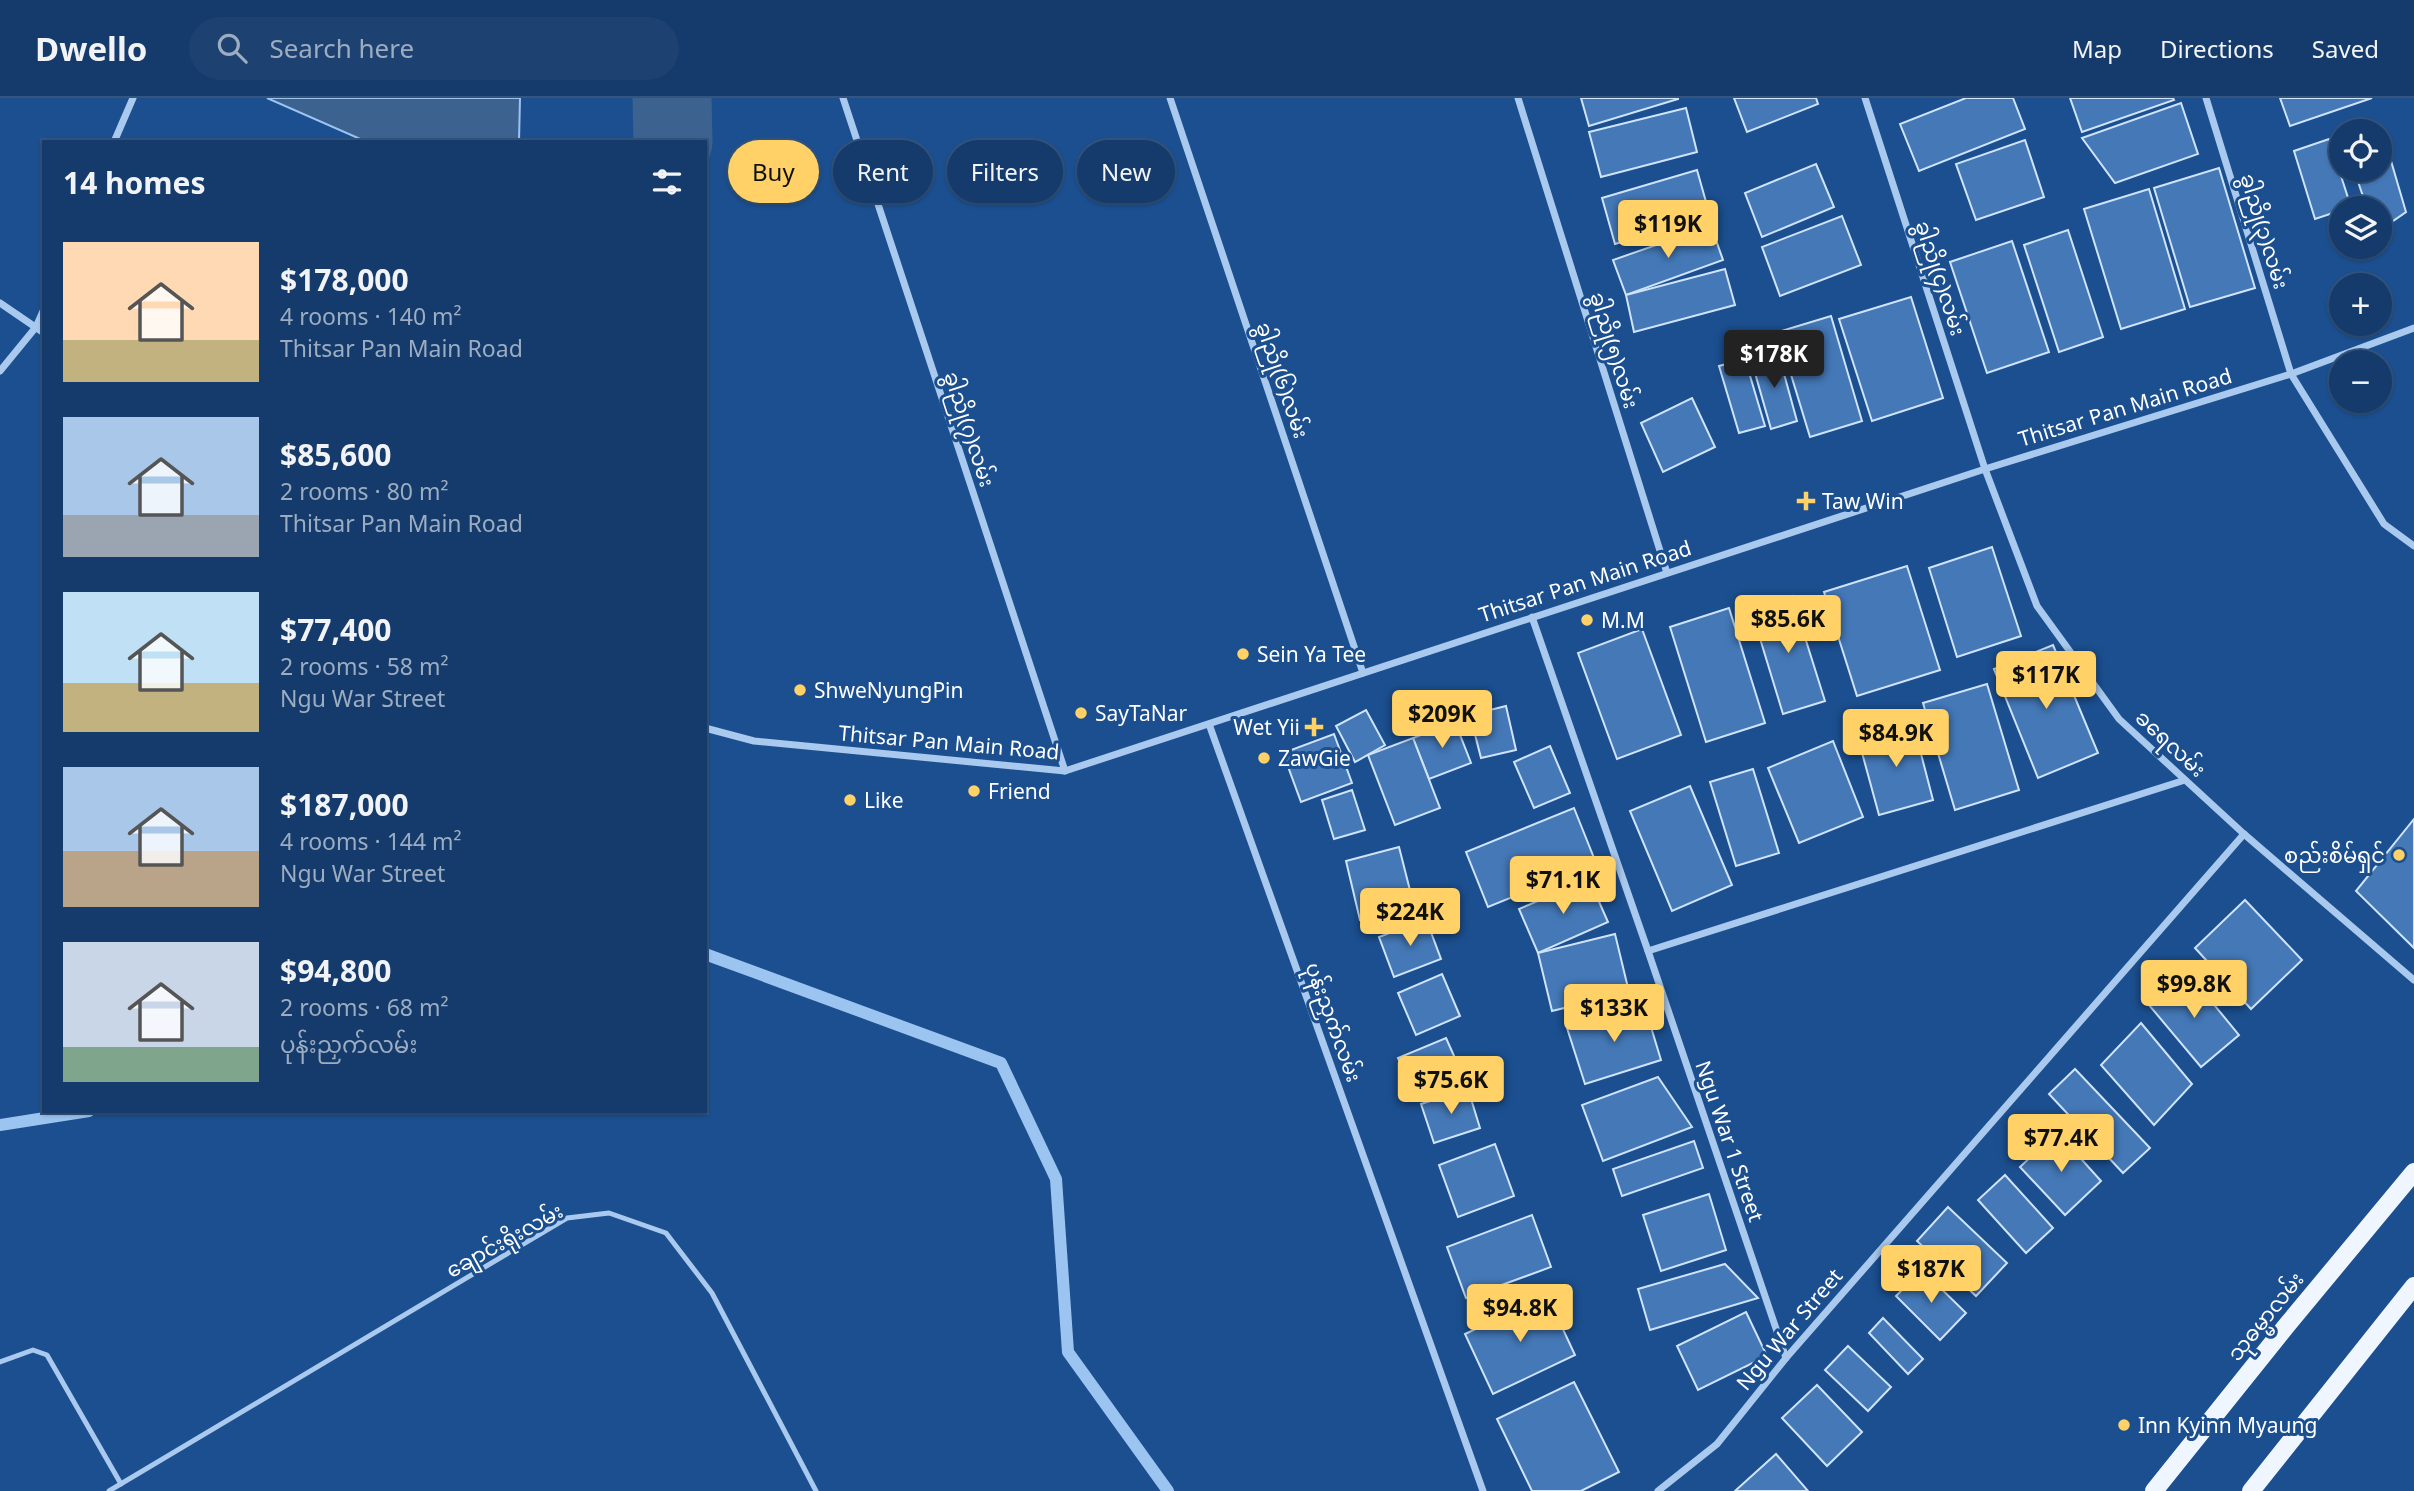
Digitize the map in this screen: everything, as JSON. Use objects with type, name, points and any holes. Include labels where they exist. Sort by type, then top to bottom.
[{"type":"main road","name":"သုဓမ္မာလမ်း","points":[[2154,1491],[2414,1172]]},
{"type":"main road","points":[[2251,1491],[2414,1286]]},
{"type":"street","points":[[115,140],[133,98]]},
{"type":"street","name":"ခွါညို(၇)လမ်း","points":[[843,98],[1065,771]]},
{"type":"street","name":"ခွါညို(၆)လမ်း","points":[[1170,98],[1363,673]]},
{"type":"street","name":"ခွါညို(၅)လမ်း","points":[[1518,98],[1667,573]]},
{"type":"street","name":"ခွါညို(၄)လမ်း","points":[[1864,98],[1985,469]]},
{"type":"street","name":"ခွါညို(၃)လမ်း","points":[[2206,98],[2291,374],[2384,524],[2414,546]]},
{"type":"street","points":[[0,303],[42,332]]},
{"type":"street","points":[[0,371],[36,327],[42,314]]},
{"type":"street","name":"Thitsar Pan Main Road","points":[[707,729],[754,741],[1065,771],[1985,469],[2291,374],[2414,328]]},
{"type":"street","name":"ခရေလမ်း","points":[[1985,469],[2036,606],[2119,719],[2244,834],[2414,980]]},
{"type":"street","name":"Ngu War 1 Street","points":[[1532,617],[1786,1358]]},
{"type":"street","name":"ပုန်းညှက်လမ်း","points":[[1209,723],[1483,1491]]},
{"type":"street","points":[[1648,951],[2185,780]]},
{"type":"street","name":"Ngu War Street","points":[[1658,1491],[1717,1444],[1786,1358],[2244,834]]},
{"type":"lane","name":"ချောင်းရိုးလမ်း","points":[[109,1491],[567,1218],[609,1213],[666,1233],[712,1293],[816,1491]]},
{"type":"lane","points":[[0,1362],[33,1350],[47,1355],[121,1484]]},
{"type":"water","points":[[267,98],[520,98],[519,140],[362,140]]},
{"type":"building","points":[[1581,98],[1678,98],[1678,99],[1589,126]]},
{"type":"building","points":[[1734,98],[1816,98],[1818,104],[1747,132]]},
{"type":"building","points":[[1966,98],[2013,98],[2025,129],[1919,171],[1900,124]]},
{"type":"building","points":[[2070,98],[2173,98],[2174,100],[2082,132]]},
{"type":"building","points":[[2280,98],[2372,98],[2290,126]]},
{"type":"building","points":[[2181,103],[2198,154],[2115,183],[2082,138]]},
{"type":"building","points":[[1686,108],[1697,152],[1601,177],[1589,132]]},
{"type":"building","points":[[2329,139],[2329,182],[2343,182],[2347,196],[2329,196],[2329,214],[2315,219],[2294,151]]},
{"type":"building","points":[[2025,140],[2044,197],[1976,220],[1956,164]]},
{"type":"building","points":[[1816,164],[1834,207],[1762,237],[1745,193]]},
{"type":"building","points":[[2392,164],[2406,212],[2392,222],[2392,196],[2363,196],[2358,182],[2392,182]]},
{"type":"building","points":[[2219,168],[2255,288],[2190,307],[2154,188]]},
{"type":"building","points":[[1697,170],[1710,216],[1615,244],[1602,198]]},
{"type":"building","points":[[2149,189],[2185,309],[2121,329],[2084,209]]},
{"type":"building","points":[[1842,216],[1861,265],[1780,296],[1762,247]]},
{"type":"building","points":[[1711,226],[1723,260],[1626,295],[1613,260]]},
{"type":"building","points":[[2068,230],[2103,337],[2059,352],[2024,245]]},
{"type":"building","points":[[2012,241],[2049,352],[1987,373],[1950,262]]},
{"type":"building","points":[[1725,269],[1735,305],[1634,332],[1626,295]]},
{"type":"building","points":[[1911,297],[1943,398],[1872,421],[1839,319]]},
{"type":"building","points":[[1831,316],[1862,421],[1810,437],[1778,332]]},
{"type":"building","points":[[1778,352],[1797,421],[1771,429],[1751,359]]},
{"type":"building","points":[[1745,359],[1765,426],[1739,433],[1719,366]]},
{"type":"building","points":[[1692,398],[1715,447],[1663,472],[1641,423]]},
{"type":"building","points":[[1992,547],[2021,636],[1957,657],[1929,568]]},
{"type":"building","points":[[1907,566],[1940,670],[1857,696],[1824,592]]},
{"type":"building","points":[[1792,596],[1825,701],[1783,714],[1751,609]]},
{"type":"building","points":[[1729,608],[1765,723],[1706,742],[1670,627]]},
{"type":"building","points":[[1642,629],[1681,735],[1617,759],[1578,653]]},
{"type":"building","points":[[2053,645],[2098,753],[2038,778],[1994,669]]},
{"type":"building","points":[[1987,684],[2019,790],[1955,810],[1923,703]]},
{"type":"building","points":[[1506,706],[1516,750],[1481,758],[1470,715]]},
{"type":"building","points":[[1366,710],[1385,745],[1355,762],[1336,726]]},
{"type":"building","points":[[1455,722],[1471,763],[1429,779],[1413,738]]},
{"type":"building","points":[[1913,723],[1933,800],[1879,815],[1858,738]]},
{"type":"building","points":[[1334,734],[1352,783],[1301,802],[1283,753]]},
{"type":"building","points":[[1413,738],[1440,808],[1395,825],[1368,755]]},
{"type":"building","points":[[1833,741],[1863,817],[1799,843],[1768,768]]},
{"type":"building","points":[[1550,746],[1570,793],[1534,808],[1514,762]]},
{"type":"building","points":[[1753,769],[1779,853],[1736,866],[1710,782]]},
{"type":"building","points":[[1690,786],[1732,885],[1672,911],[1630,811]]},
{"type":"building","points":[[1352,790],[1365,830],[1334,839],[1322,800]]},
{"type":"building","points":[[1574,808],[1596,863],[1488,907],[1466,852]]},
{"type":"building","name":"စည်းစိမ်ရှင်","points":[[2414,819],[2414,948],[2356,891]]},
{"type":"building","points":[[1399,847],[1414,906],[1360,920],[1346,861]]},
{"type":"building","points":[[1589,879],[1608,922],[1538,953],[1519,909]]},
{"type":"building","points":[[2245,900],[2302,960],[2251,1009],[2195,948]]},
{"type":"building","points":[[1426,919],[1441,959],[1394,977],[1379,937]]},
{"type":"building","points":[[1615,934],[1629,992],[1552,1011],[1538,953]]},
{"type":"building","points":[[2187,972],[2239,1035],[2201,1067],[2149,1005]]},
{"type":"building","points":[[1442,974],[1460,1016],[1416,1035],[1398,993]]},
{"type":"building","points":[[1644,1004],[1661,1060],[1585,1084],[1567,1028]]},
{"type":"building","points":[[2141,1023],[2192,1084],[2154,1125],[2101,1065]]},
{"type":"building","points":[[1446,1038],[1459,1067],[1411,1089],[1398,1058]]},
{"type":"building","points":[[2075,1069],[2150,1148],[2123,1173],[2049,1094]]},
{"type":"building","points":[[1658,1077],[1692,1127],[1603,1161],[1582,1105]]},
{"type":"building","points":[[1468,1089],[1480,1128],[1434,1143],[1421,1104]]},
{"type":"building","points":[[2057,1132],[2101,1181],[2065,1215],[2020,1167]]},
{"type":"building","points":[[1694,1141],[1703,1168],[1622,1196],[1613,1169]]},
{"type":"building","points":[[1495,1144],[1514,1196],[1458,1217],[1439,1165]]},
{"type":"building","points":[[2005,1175],[2053,1228],[2026,1253],[1978,1200]]},
{"type":"building","points":[[1709,1194],[1726,1250],[1661,1271],[1643,1215]]},
{"type":"building","points":[[1948,1207],[2007,1263],[1976,1296],[1917,1241]]},
{"type":"building","points":[[1532,1215],[1551,1267],[1466,1298],[1447,1247]]},
{"type":"building","points":[[1725,1264],[1758,1298],[1650,1330],[1638,1289]]},
{"type":"building","points":[[1922,1270],[1966,1313],[1940,1340],[1896,1296]]},
{"type":"building","points":[[1547,1295],[1575,1355],[1493,1394],[1465,1334]]},
{"type":"building","points":[[1746,1312],[1767,1356],[1698,1390],[1677,1346]]},
{"type":"building","points":[[1883,1318],[1923,1359],[1908,1374],[1869,1333]]},
{"type":"building","points":[[1848,1346],[1891,1387],[1868,1411],[1825,1370]]},
{"type":"building","points":[[1574,1382],[1619,1472],[1581,1491],[1532,1491],[1497,1419]]},
{"type":"building","points":[[1817,1385],[1862,1432],[1827,1466],[1782,1418]]},
{"type":"building","points":[[1776,1454],[1808,1491],[1735,1491]]},
{"type":"waterway","points":[[672,98],[673,140]]},
{"type":"waterway","points":[[707,955],[1001,1063],[1056,1179],[1068,1352],[1168,1491]]},
{"type":"waterway","points":[[0,1125],[76,1113]]},
{"type":"place","name":"Taw Win","points":[[1806,501]]},
{"type":"place","name":"M.M","points":[[1587,620]]},
{"type":"place","name":"Sein Ya Tee","points":[[1243,654]]},
{"type":"place","name":"ShweNyungPin","points":[[800,690]]},
{"type":"place","name":"SayTaNar","points":[[1081,713]]},
{"type":"place","name":"Wet Yii","points":[[1314,727]]},
{"type":"place","name":"ZawGie","points":[[1264,758]]},
{"type":"place","name":"Friend","points":[[974,791]]},
{"type":"place","name":"Like","points":[[850,800]]},
{"type":"place","name":"စည်းစိမ်ရှင်","points":[[2399,855]]},
{"type":"place","name":"Inn Kyinn Myaung","points":[[2124,1425]]}]
